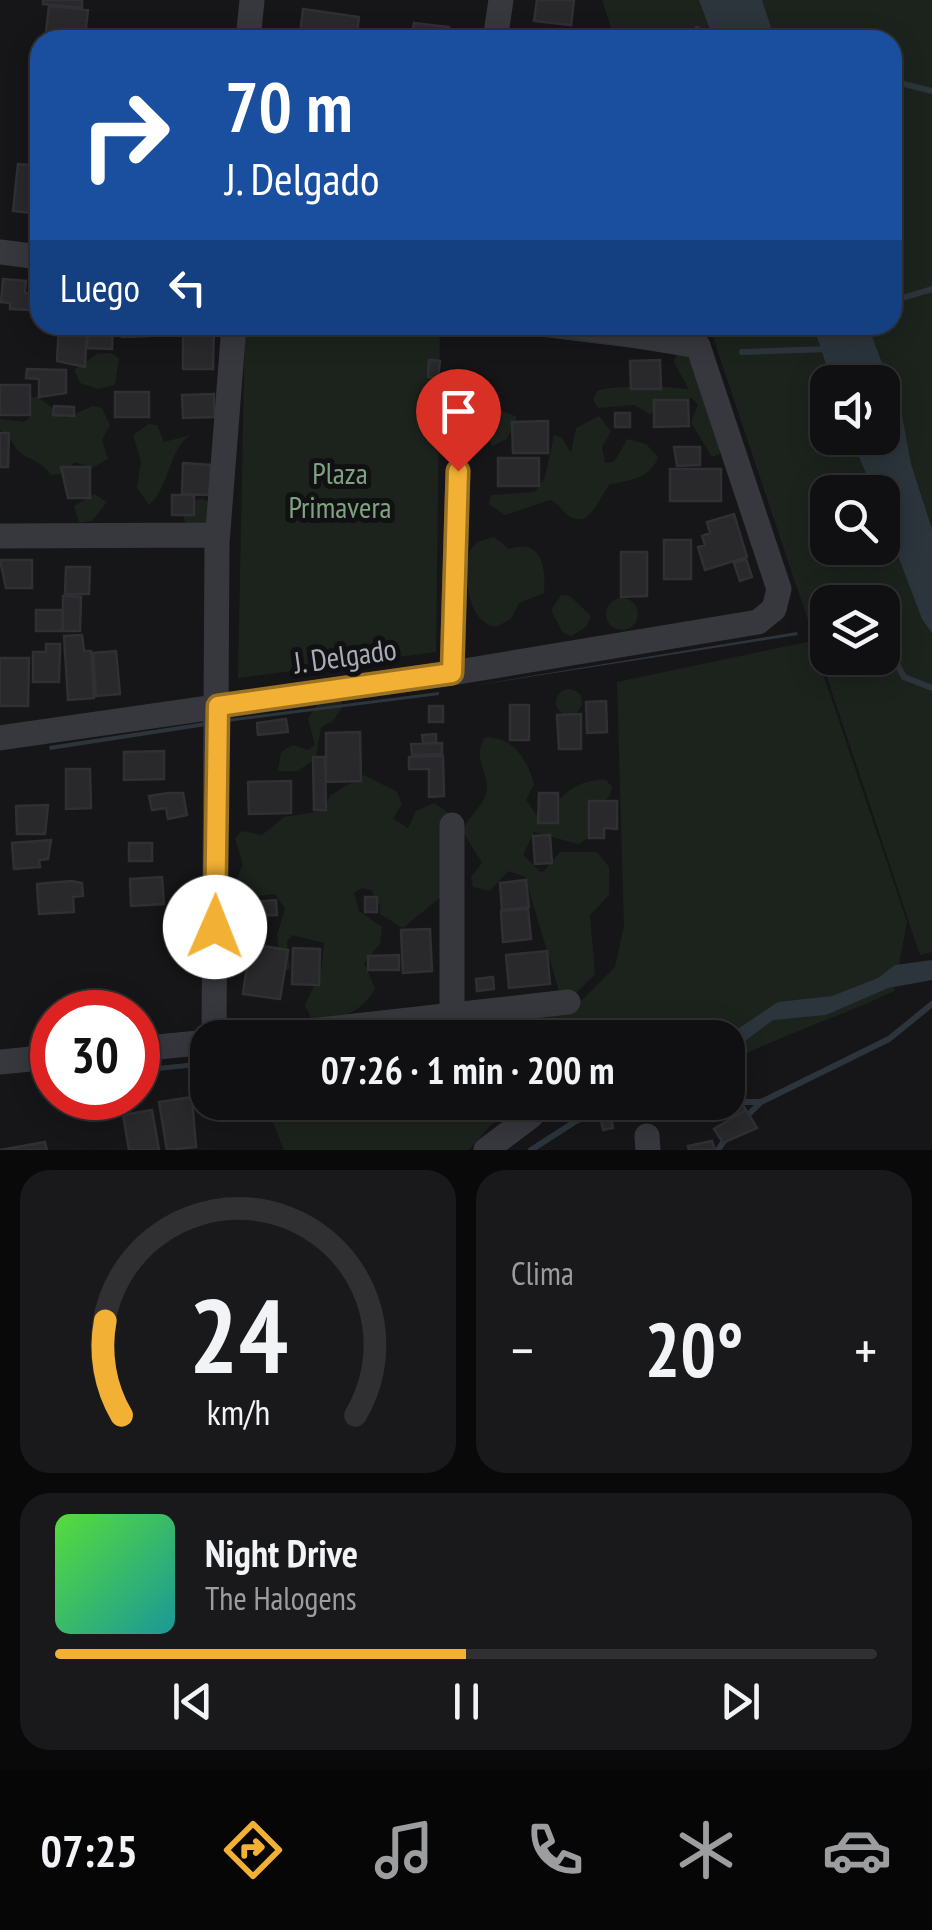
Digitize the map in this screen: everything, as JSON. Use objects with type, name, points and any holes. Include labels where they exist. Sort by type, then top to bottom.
[{"type":"street","points":[[249,30],[252,0]]},
{"type":"street","points":[[496,30],[501,0]]},
{"type":"street","points":[[0,252],[30,256]]},
{"type":"street","points":[[210,1020],[218,706],[217,535],[233,335]]},
{"type":"street","name":"J. Delgado","points":[[0,738],[452,673],[758,622],[774,609],[779,589],[698,346],[632,335]]},
{"type":"street","points":[[452,673],[458,471]]},
{"type":"street","points":[[0,536],[217,535]]},
{"type":"street","points":[[452,826],[452,1016]]},
{"type":"street","points":[[415,1020],[568,1002]]},
{"type":"street","points":[[160,1046],[190,1042]]},
{"type":"street","points":[[0,1062],[30,1059]]},
{"type":"street","points":[[486,1150],[526,1120]]},
{"type":"green space","points":[[602,0],[932,0],[932,952],[920,955],[826,675],[900,675],[900,585],[810,585],[810,627],[712,335],[902,335],[902,30],[612,30]]},
{"type":"green space","name":"Plaza Primavera","points":[[245,335],[440,335],[436,652],[238,678]]},
{"type":"green space","points":[[686,352],[719,448],[720,454],[712,457],[691,422],[698,405],[692,398],[666,404],[650,414],[634,405],[598,408],[593,400],[597,391],[616,388],[689,390],[674,362],[677,353]]},
{"type":"green space","points":[[111,353],[119,358],[115,385],[98,389],[80,383],[74,370],[97,354]]},
{"type":"green space","points":[[38,397],[65,418],[93,406],[102,408],[110,425],[102,440],[108,459],[92,468],[75,462],[60,474],[51,475],[21,453],[0,430],[0,419],[24,422],[31,416],[29,398]]},
{"type":"green space","points":[[500,410],[517,417],[507,439],[492,446],[484,430],[485,421]]},
{"type":"green space","points":[[599,416],[611,431],[602,447],[605,463],[614,462],[627,439],[646,444],[658,457],[650,470],[610,484],[594,509],[583,518],[569,516],[550,500],[505,515],[489,504],[491,495],[535,492],[545,477],[554,435],[562,438],[571,453],[576,428]]},
{"type":"green space","points":[[149,424],[157,425],[164,442],[191,435],[179,448],[149,505],[137,488],[141,461],[133,435]]},
{"type":"green space","points":[[94,494],[107,502],[92,521],[79,523],[74,506]]},
{"type":"green space","points":[[191,500],[210,502],[212,523],[186,526],[182,512]]},
{"type":"green space","points":[[494,537],[509,549],[535,551],[543,565],[544,583],[544,593],[519,603],[511,619],[496,627],[486,624],[474,609],[465,557],[477,542]]},
{"type":"green space","points":[[561,595],[570,596],[591,616],[586,627],[571,636],[563,633],[551,610]]},
{"type":"green space","points":[[622,598],[633,603],[638,614],[633,625],[622,630],[611,625],[606,614],[611,603]]},
{"type":"green space","points":[[810,641],[810,675],[823,675],[907,922],[894,991],[745,1055],[745,1020],[514,1020],[572,1010],[615,967],[624,926],[617,682]]},
{"type":"green space","points":[[569,689],[578,693],[582,702],[578,711],[569,715],[560,711],[556,702],[560,693]]},
{"type":"green space","points":[[320,700],[341,701],[343,706],[333,721],[321,727],[316,758],[298,771],[278,771],[281,752],[293,745],[308,750],[315,745],[308,719]]},
{"type":"green space","points":[[486,737],[504,741],[523,759],[534,784],[526,800],[542,823],[560,798],[576,786],[606,780],[612,787],[610,796],[595,808],[593,835],[578,844],[534,832],[523,855],[542,873],[560,852],[597,852],[609,867],[609,895],[590,915],[595,974],[575,994],[559,991],[525,877],[508,871],[490,891],[473,887],[471,877],[482,863],[463,832],[487,790],[480,757]]},
{"type":"green space","points":[[364,775],[397,792],[402,804],[393,819],[408,828],[416,811],[434,803],[449,813],[443,895],[403,928],[380,914],[380,905],[371,890],[362,888],[354,893],[359,911],[382,927],[380,944],[364,963],[375,988],[364,1003],[349,1013],[312,1020],[305,1005],[321,971],[324,943],[292,935],[287,942],[290,969],[281,971],[277,935],[285,909],[275,894],[259,896],[249,920],[240,924],[232,918],[231,891],[243,865],[235,838],[242,831],[262,835],[284,817],[322,811],[331,795]]},
{"type":"green space","points":[[272,1120],[499,1120],[469,1150],[284,1150]]},
{"type":"shaded area","points":[[699,0],[762,0],[772,30],[710,30]]},
{"type":"shaded area","points":[[529,335],[681,350],[681,354]]},
{"type":"shaded area","points":[[816,335],[871,335],[883,365],[826,365]]},
{"type":"shaded area","points":[[900,411],[911,464],[932,529],[932,633],[922,619],[900,561],[900,475],[867,475],[858,455],[900,455]]},
{"type":"shaded area","points":[[797,632],[798,635],[471,686]]},
{"type":"shaded area","points":[[439,695],[227,722],[227,719]]},
{"type":"shaded area","points":[[206,722],[206,726],[50,750],[49,746]]},
{"type":"shaded area","points":[[932,960],[932,980],[888,988],[826,1015],[773,1020],[745,1041],[745,1024],[778,1002],[832,996],[878,978],[895,965]]},
{"type":"shaded area","points":[[190,1063],[190,1068],[160,1071],[160,1066]]},
{"type":"building","points":[[43,0],[82,0],[82,8],[43,4]]},
{"type":"building","points":[[537,0],[574,0],[571,25],[534,21]]},
{"type":"building","points":[[49,6],[88,10],[86,30],[46,30]]},
{"type":"building","points":[[303,9],[359,17],[357,30],[300,30]]},
{"type":"building","points":[[414,23],[449,27],[449,30],[413,30]]},
{"type":"building","points":[[18,164],[30,165],[30,213],[13,211]]},
{"type":"building","points":[[3,279],[26,281],[30,310],[10,309],[10,303],[1,302]]},
{"type":"building","points":[[58,335],[87,335],[85,367],[57,361]]},
{"type":"building","points":[[88,335],[113,335],[112,349],[87,348]]},
{"type":"building","points":[[183,335],[214,335],[213,369],[183,369]]},
{"type":"building","points":[[429,360],[440,361],[438,378],[428,377]]},
{"type":"building","points":[[660,360],[661,389],[631,389],[630,361]]},
{"type":"building","points":[[27,369],[66,370],[66,393],[39,397],[39,379],[26,378]]},
{"type":"building","points":[[0,385],[30,385],[30,415],[0,415]]},
{"type":"building","points":[[115,392],[149,392],[149,417],[115,417]]},
{"type":"building","points":[[214,394],[214,417],[183,418],[182,395]]},
{"type":"building","points":[[654,400],[688,400],[689,426],[654,427]]},
{"type":"building","points":[[54,406],[74,407],[74,416],[53,415]]},
{"type":"building","points":[[615,413],[630,413],[630,427],[615,427]]},
{"type":"building","points":[[548,421],[548,453],[513,453],[512,422]]},
{"type":"building","points":[[0,433],[9,433],[8,467],[0,467]]},
{"type":"building","points":[[674,447],[700,447],[700,465],[677,466]]},
{"type":"building","points":[[498,458],[539,458],[539,486],[498,486]]},
{"type":"building","points":[[183,463],[211,465],[209,495],[182,494]]},
{"type":"building","points":[[61,467],[90,467],[90,498],[68,498]]},
{"type":"building","points":[[670,469],[721,469],[721,501],[670,501]]},
{"type":"building","points":[[172,495],[194,495],[194,515],[172,515]]},
{"type":"building","points":[[734,514],[747,557],[705,570],[698,547],[705,545],[702,536],[710,533],[707,522]]},
{"type":"building","points":[[664,540],[691,540],[691,579],[664,579]]},
{"type":"building","points":[[621,552],[647,552],[647,596],[621,597]]},
{"type":"building","points":[[746,559],[752,577],[740,581],[734,563]]},
{"type":"building","points":[[0,560],[32,560],[32,588],[6,588]]},
{"type":"building","points":[[66,567],[90,567],[89,594],[65,594]]},
{"type":"building","points":[[63,596],[81,597],[80,631],[63,631]]},
{"type":"building","points":[[36,610],[63,610],[62,631],[36,631]]},
{"type":"building","points":[[82,635],[84,651],[91,651],[94,698],[68,700],[64,636]]},
{"type":"building","points":[[46,644],[60,644],[59,682],[33,682],[33,652],[46,652]]},
{"type":"building","points":[[116,651],[120,694],[96,696],[93,653]]},
{"type":"building","points":[[0,658],[29,658],[28,706],[0,706]]},
{"type":"building","points":[[606,701],[607,732],[587,733],[586,702]]},
{"type":"building","points":[[510,705],[529,705],[529,740],[510,740]]},
{"type":"building","points":[[429,706],[443,706],[443,722],[429,722]]},
{"type":"building","points":[[581,714],[581,749],[559,749],[557,715]]},
{"type":"building","points":[[286,719],[288,732],[258,735],[257,723]]},
{"type":"building","points":[[360,732],[361,781],[326,782],[326,733]]},
{"type":"building","points":[[436,734],[436,743],[423,743],[422,735]]},
{"type":"building","points":[[442,743],[442,754],[412,755],[411,744]]},
{"type":"building","points":[[164,751],[164,779],[124,780],[124,752]]},
{"type":"building","points":[[443,756],[444,796],[429,797],[429,769],[409,769],[409,757]]},
{"type":"building","points":[[313,757],[325,757],[326,810],[314,810]]},
{"type":"building","points":[[66,769],[90,769],[91,808],[66,809]]},
{"type":"building","points":[[291,781],[291,813],[249,814],[248,782]]},
{"type":"building","points":[[183,793],[187,815],[168,819],[166,808],[152,810],[149,796]]},
{"type":"building","points":[[539,793],[558,793],[558,823],[538,823]]},
{"type":"building","points":[[589,801],[617,801],[617,829],[604,828],[604,838],[589,838]]},
{"type":"building","points":[[48,805],[45,834],[17,834],[16,806]]},
{"type":"building","points":[[550,835],[552,863],[535,864],[533,836]]},
{"type":"building","points":[[51,840],[48,859],[39,860],[40,867],[14,869],[12,843]]},
{"type":"building","points":[[129,843],[152,843],[152,861],[129,861]]},
{"type":"building","points":[[162,877],[164,904],[131,906],[130,879]]},
{"type":"building","points":[[526,880],[529,907],[502,910],[500,883]]},
{"type":"building","points":[[82,883],[83,896],[73,897],[74,912],[39,914],[37,884]]},
{"type":"building","points":[[365,897],[377,897],[377,912],[365,912]]},
{"type":"building","points":[[276,900],[277,915],[253,916],[252,902]]},
{"type":"building","points":[[528,909],[531,939],[503,942],[501,911]]},
{"type":"building","points":[[430,929],[432,971],[403,973],[401,930]]},
{"type":"building","points":[[250,944],[288,950],[280,999],[243,994]]},
{"type":"building","points":[[293,948],[320,949],[319,985],[292,984]]},
{"type":"building","points":[[547,951],[550,984],[509,988],[506,955]]},
{"type":"building","points":[[399,955],[399,970],[368,970],[368,956]]},
{"type":"building","points":[[493,977],[494,989],[477,991],[476,979]]},
{"type":"building","points":[[190,1097],[196,1147],[167,1150],[160,1102]]},
{"type":"building","points":[[745,1111],[757,1128],[723,1143],[714,1129],[729,1120],[745,1120]]},
{"type":"building","points":[[124,1120],[154,1120],[159,1150],[129,1150]]},
{"type":"building","points":[[601,1120],[611,1120],[613,1128],[603,1130]]},
{"type":"building","points":[[712,1141],[715,1150],[689,1150],[688,1146]]},
{"type":"building","points":[[45,1142],[47,1150],[0,1150]]},
{"type":"waterway","points":[[902,84],[932,91]]},
{"type":"waterway","points":[[902,298],[932,289]]},
{"type":"waterway","points":[[742,352],[830,349]]},
{"type":"waterway","points":[[900,670],[904,677],[932,688]]},
{"type":"waterway","points":[[745,1118],[761,1102],[889,1039],[932,1004]]},
{"type":"waterway","points":[[745,1102],[760,1102]]},
{"type":"waterway","points":[[531,1150],[578,1120]]},
{"type":"waterway","points":[[718,1150],[728,1135]]},
{"type":"route","points":[[215,927],[218,706],[452,673],[458,471]]}]
